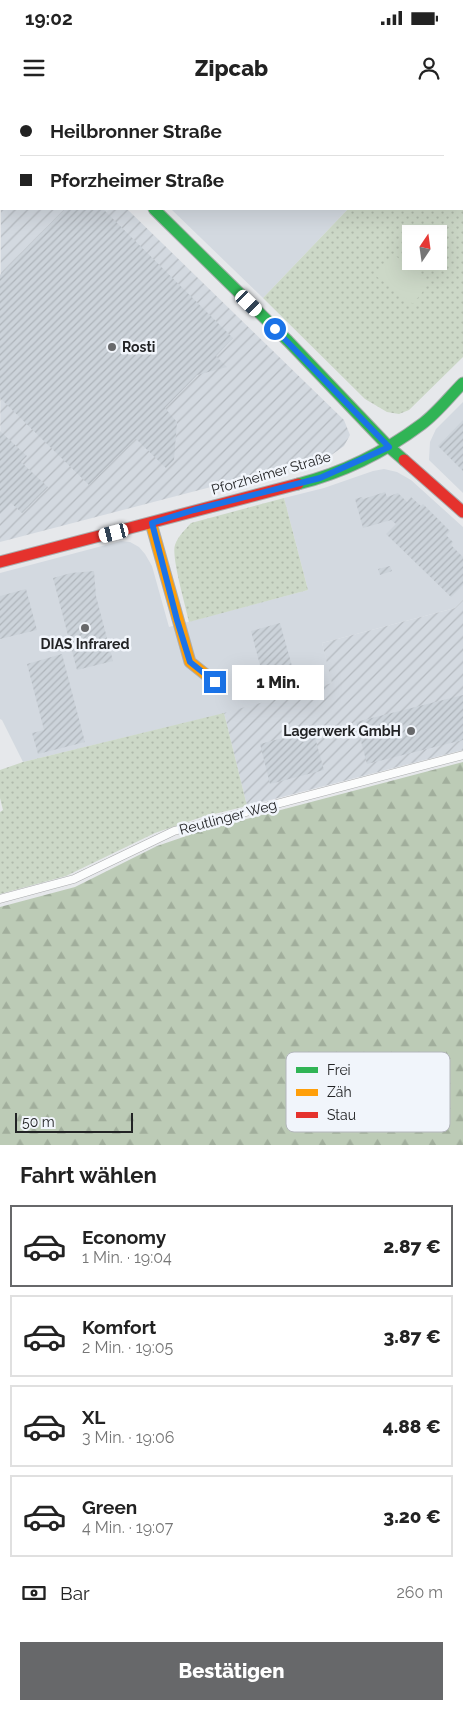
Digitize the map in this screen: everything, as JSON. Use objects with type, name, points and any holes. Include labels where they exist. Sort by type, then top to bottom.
[{"type":"street","points":[[155,210],[288,341],[389,447],[463,512]]},
{"type":"street","name":"Pforzheimer Straße","points":[[0,562],[320,478],[389,447],[424,423],[463,383]]},
{"type":"street","points":[[152,523],[190,662],[215,682]]},
{"type":"lane","name":"Reutlinger Weg","points":[[0,899],[74,879],[174,831],[463,755]]},
{"type":"shaded area","points":[[1,210],[128,210],[344,420],[350,435],[344,446],[330,456],[0,542]]},
{"type":"shaded area","points":[[172,210],[347,210],[263,298]]},
{"type":"shaded area","points":[[463,402],[463,493],[429,460],[430,442],[436,429]]},
{"type":"shaded area","points":[[384,469],[397,472],[411,480],[463,527],[463,600],[455,608],[322,643],[333,683],[238,710],[23,762],[0,719],[0,573],[121,541],[130,542],[139,547],[152,566],[169,627],[308,590],[284,498],[324,488]]},
{"type":"shaded area","points":[[463,600],[463,750],[247,806],[224,713],[332,683],[322,643],[455,608]]},
{"type":"green space","points":[[347,210],[463,210],[463,357],[409,410],[399,414],[387,412],[365,399],[263,298]]},
{"type":"green space","points":[[393,254],[402,261],[402,270],[414,270],[430,282],[413,304],[376,276]]},
{"type":"green space","points":[[284,498],[308,590],[189,622],[179,582],[174,551],[180,536],[191,523]]},
{"type":"green space","points":[[224,713],[247,806],[202,817],[155,833],[66,876],[0,894],[0,812],[3,810],[0,798],[0,770],[23,762]]},
{"type":"green space","points":[[463,762],[463,1145],[0,1145],[0,907],[75,887],[157,846],[201,831]]},
{"type":"building","name":"Rosti","points":[[64,210],[104,210],[233,338],[216,356],[227,367],[197,375],[165,408],[177,422],[174,460],[166,468],[136,439],[89,485],[0,398],[0,275]]},
{"type":"building","points":[[463,420],[463,471],[438,446]]},
{"type":"building","points":[[0,431],[27,456],[21,462],[48,487],[22,513],[11,503],[0,514]]},
{"type":"building","points":[[385,492],[387,497],[398,493],[407,502],[411,497],[421,506],[423,504],[450,531],[446,535],[453,542],[451,545],[463,557],[463,585],[451,597],[386,534],[396,524],[391,520],[363,528],[355,499],[362,497],[363,499]]},
{"type":"building","points":[[390,566],[392,571],[380,575],[378,569]]},
{"type":"building","name":"DIAS Infrared","points":[[94,571],[96,596],[113,661],[77,670],[53,578],[71,573]]},
{"type":"building","points":[[26,589],[37,630],[0,639],[0,596]]},
{"type":"building","points":[[280,623],[297,684],[267,692],[251,631]]},
{"type":"building","points":[[62,654],[85,742],[38,754],[32,733],[44,730],[27,664]]},
{"type":"building","name":"Lagerwerk GmbH","points":[[463,695],[463,740],[367,764],[356,722]]},
{"type":"building","points":[[313,730],[324,770],[270,784],[260,744]]},
{"type":"traffic: fast","points":[[155,210],[288,341],[389,447],[404,460]]},
{"type":"traffic: fast","points":[[298,484],[331,474],[363,460],[394,443],[428,420],[463,383]]},
{"type":"traffic: slow","points":[[151,523],[190,662],[215,682]]},
{"type":"traffic: jam","points":[[404,460],[463,512]]},
{"type":"traffic: jam","points":[[0,562],[298,484]]},
{"type":"place","name":"Rosti","points":[[112,347]]},
{"type":"place","name":"DIAS Infrared","points":[[85,628]]},
{"type":"place","name":"Lagerwerk GmbH","points":[[411,731]]},
{"type":"route","points":[[215,682],[190,662],[152,523],[194,510],[320,478],[389,447],[275,329]]}]
